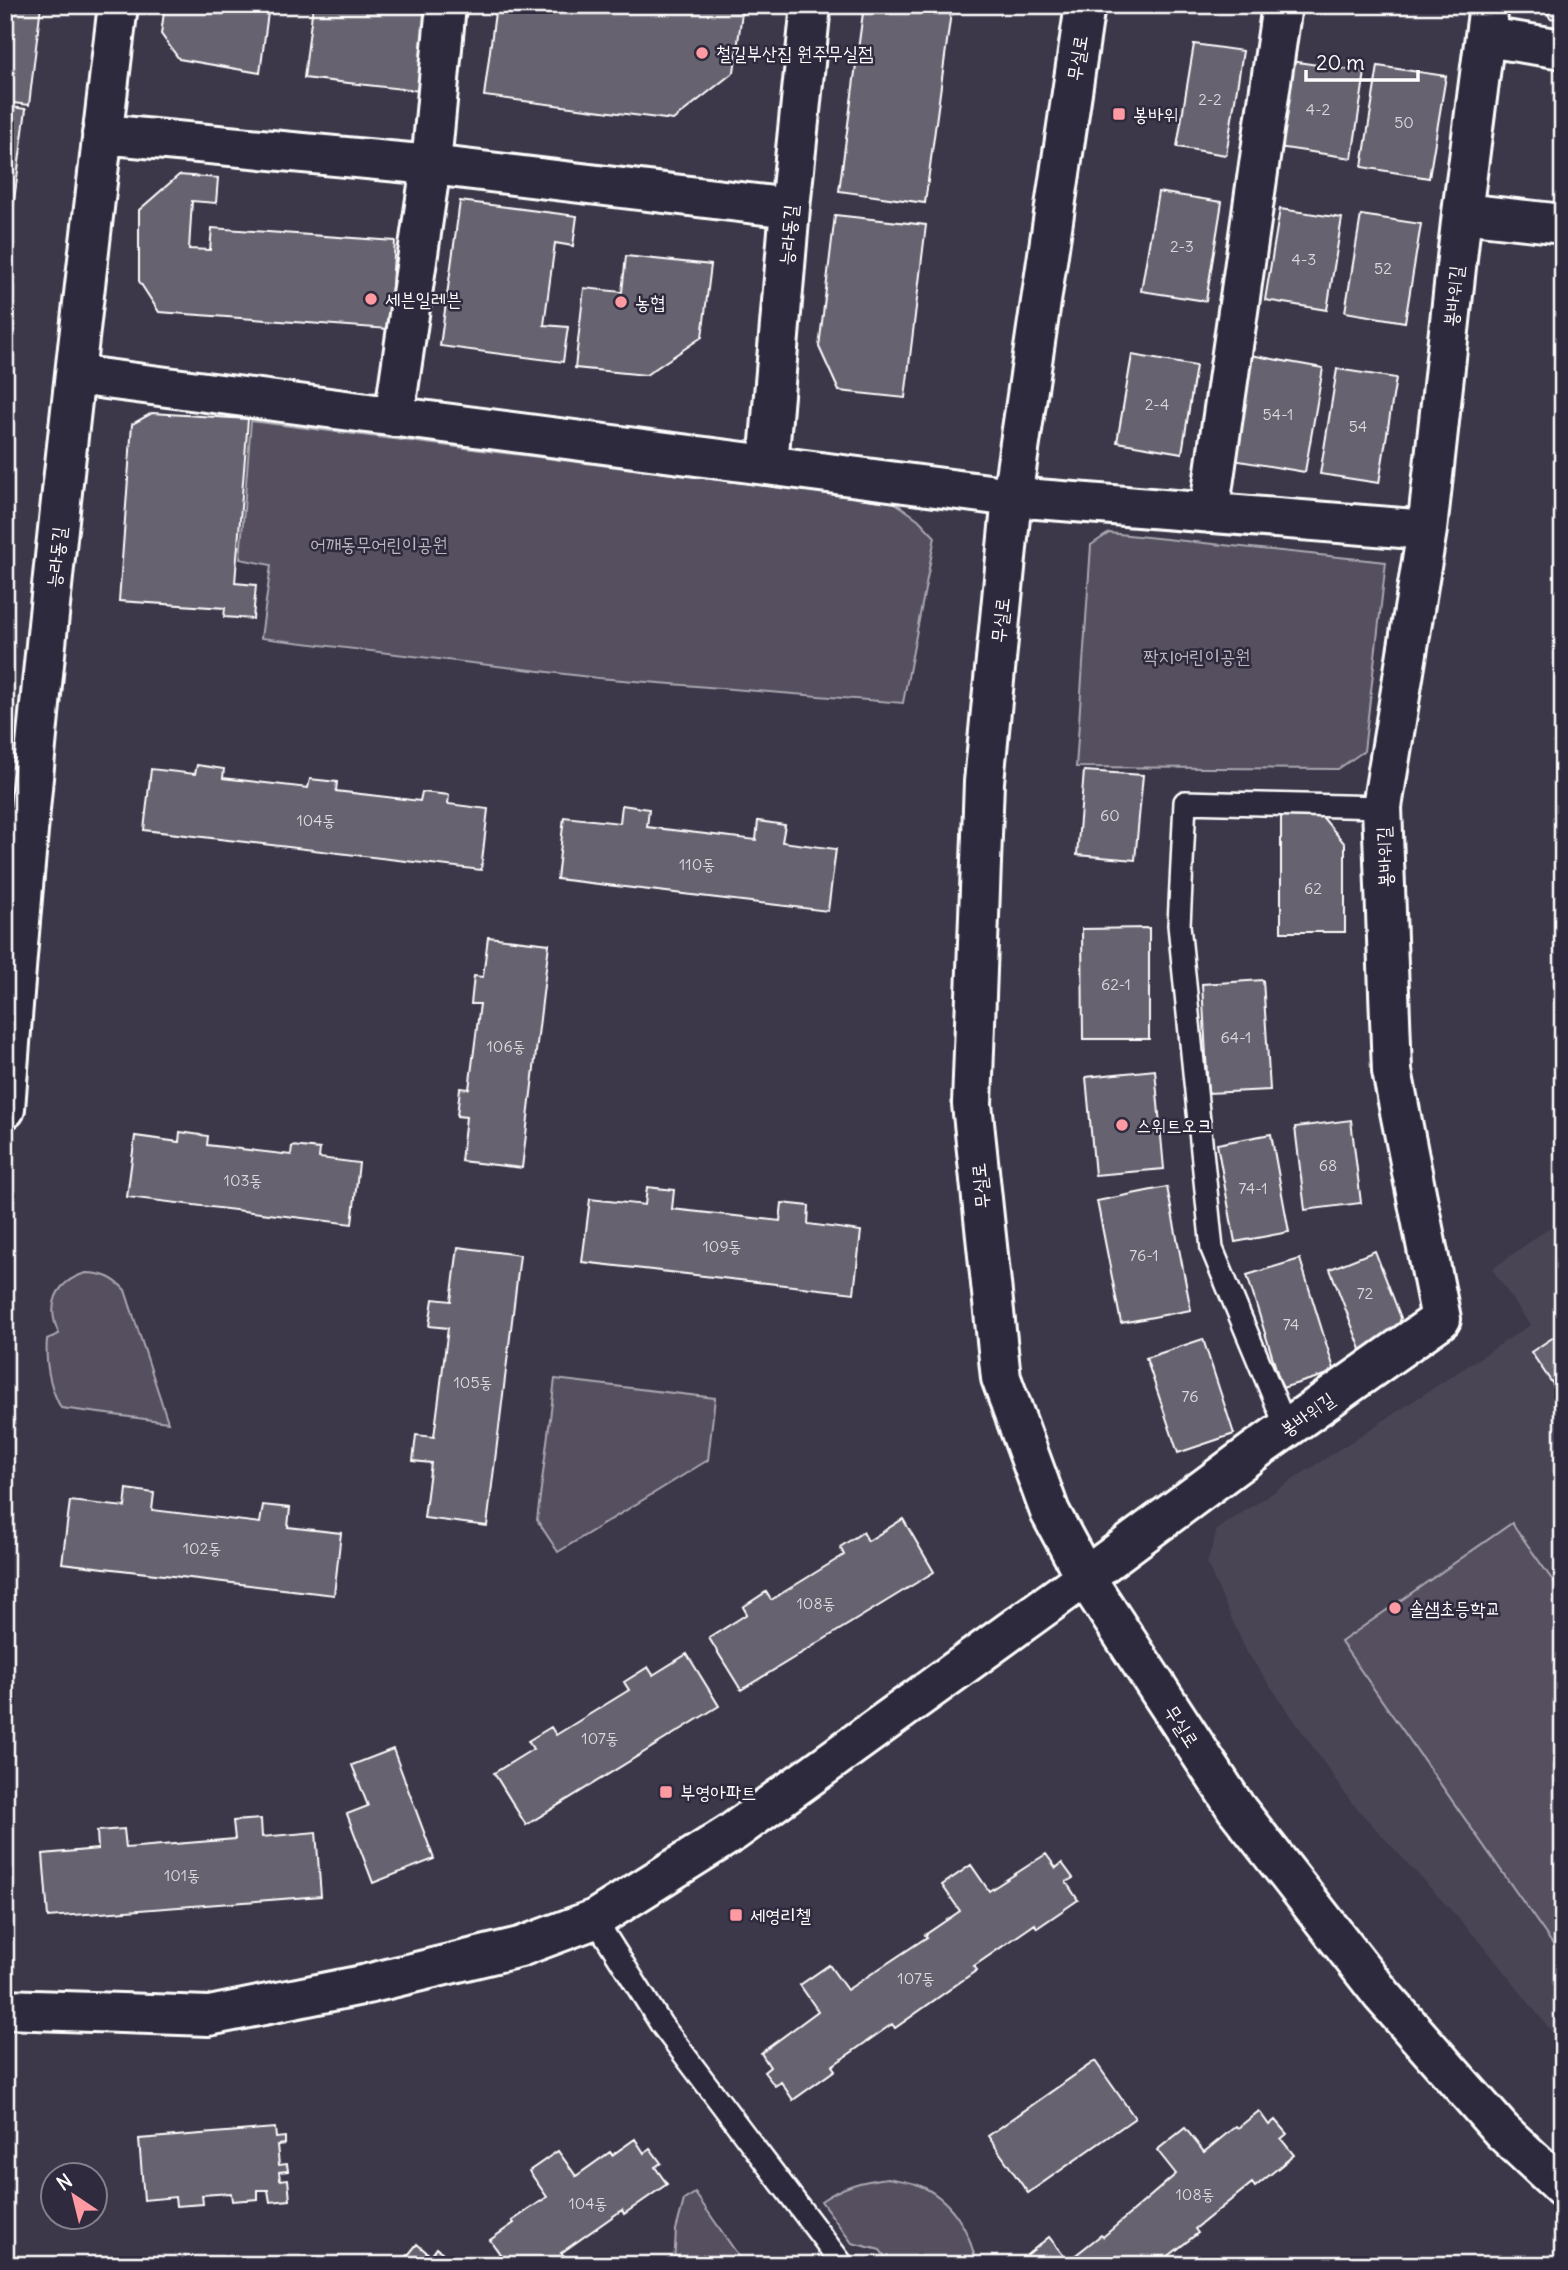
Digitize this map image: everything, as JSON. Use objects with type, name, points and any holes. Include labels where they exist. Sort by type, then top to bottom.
[{"type":"street","name":"능라동길","points":[[5,1109],[22,894],[75,375],[118,5]]},
{"type":"street","points":[[394,417],[431,165],[446,5]]},
{"type":"street","name":"능라동길","points":[[768,465],[811,5]]},
{"type":"street","name":"무실로","points":[[1085,5],[1012,497],[984,782],[972,1104],[1001,1378],[1050,1512],[1085,1577],[1244,1819],[1382,1995],[1502,2131],[1563,2188]]},
{"type":"street","points":[[1209,513],[1282,5]]},
{"type":"street","name":"봉바위길","points":[[5,2010],[209,2016],[367,1984],[520,1947],[595,1919],[733,1832],[1441,1319],[1392,1071],[1382,807],[1427,530],[1462,213],[1488,21],[1563,50]]},
{"type":"street","points":[[102,134],[431,165],[790,208]]},
{"type":"street","points":[[1462,213],[1563,224]]},
{"type":"street","points":[[75,375],[1012,497],[1427,530]]},
{"type":"lane","points":[[1287,1429],[1212,1249],[1179,925],[1185,802],[1382,807]]},
{"type":"lane","points":[[595,1919],[661,2024],[843,2265]]},
{"type":"shaded area","name":"솔샘초등학교","points":[[1563,1218],[1563,2046],[1481,1943],[1351,1802],[1246,1651],[1207,1564],[1217,1529],[1530,1325],[1492,1269]]},
{"type":"green space","name":"어깨동무어린이공원","points":[[251,421],[894,502],[918,519],[935,537],[903,703],[598,678],[261,638],[271,565],[240,559]]},
{"type":"green space","name":"짝지어린이공원","points":[[1109,533],[1386,562],[1364,751],[1338,769],[1076,767],[1091,545]]},
{"type":"green space","points":[[86,1273],[108,1277],[125,1290],[168,1422],[61,1408],[49,1375],[47,1339],[59,1334],[53,1314],[60,1289],[75,1277]]},
{"type":"green space","points":[[555,1379],[715,1398],[708,1460],[558,1552],[537,1520]]},
{"type":"green space","points":[[1512,1523],[1563,1595],[1563,1940],[1554,1946],[1341,1642]]},
{"type":"green space","points":[[888,2178],[916,2184],[949,2206],[964,2227],[976,2265],[891,2265],[880,2250],[852,2243],[821,2201],[853,2185]]},
{"type":"green space","points":[[695,2193],[745,2265],[674,2265],[676,2230],[684,2200]]},
{"type":"building","points":[[5,5],[41,5],[29,105],[5,102]]},
{"type":"building","points":[[165,5],[269,5],[260,73],[179,59],[161,34]]},
{"type":"building","points":[[313,5],[430,5],[420,91],[304,78]]},
{"type":"building","points":[[496,5],[743,5],[734,72],[673,120],[484,96]]},
{"type":"building","points":[[864,5],[952,5],[925,203],[839,191]]},
{"type":"building","points":[[1543,5],[1563,5],[1563,20],[1550,18]]},
{"type":"building","points":[[1194,44],[1243,51],[1226,155],[1177,147]]},
{"type":"building","points":[[1284,60],[1365,72],[1352,158],[1271,146]]},
{"type":"building","points":[[1378,66],[1446,76],[1429,178],[1362,167]]},
{"type":"building","points":[[5,106],[26,109],[6,262],[5,262]]},
{"type":"building","points":[[179,175],[218,178],[216,203],[192,201],[189,249],[210,250],[212,228],[395,241],[389,329],[159,312],[139,281],[139,210]]},
{"type":"building","points":[[1158,192],[1222,202],[1206,301],[1141,291]]},
{"type":"building","points":[[460,201],[577,216],[573,246],[555,243],[544,325],[568,327],[563,362],[440,346]]},
{"type":"building","points":[[1280,209],[1342,218],[1327,310],[1265,300]]},
{"type":"building","points":[[835,215],[926,225],[905,398],[839,391],[819,347]]},
{"type":"building","points":[[1361,215],[1421,224],[1405,322],[1345,312]]},
{"type":"building","points":[[626,256],[711,265],[702,337],[646,375],[575,368],[584,288],[622,292]]},
{"type":"building","points":[[1132,355],[1196,366],[1182,453],[1117,442]]},
{"type":"building","points":[[1250,355],[1323,368],[1305,472],[1233,460]]},
{"type":"building","points":[[1337,369],[1396,378],[1379,483],[1320,474]]},
{"type":"building","points":[[152,413],[248,419],[235,583],[256,585],[253,619],[224,617],[225,608],[119,601],[132,424]]},
{"type":"building","points":[[197,765],[224,769],[223,778],[308,788],[310,779],[337,782],[336,791],[420,801],[422,792],[449,795],[448,804],[488,809],[481,870],[144,830],[151,769],[195,774]]},
{"type":"building","points":[[1084,771],[1143,775],[1135,860],[1077,855]]},
{"type":"building","points":[[622,805],[649,809],[647,827],[756,840],[758,821],[785,825],[782,842],[836,849],[828,911],[557,879],[564,817],[620,823]]},
{"type":"building","points":[[1281,814],[1320,814],[1345,844],[1345,932],[1281,932]]},
{"type":"building","points":[[1149,928],[1149,1039],[1083,1039],[1082,929]]},
{"type":"building","points":[[488,937],[549,944],[522,1168],[461,1161],[466,1117],[457,1116],[460,1088],[469,1089],[480,1004],[471,1004],[474,976],[483,977]]},
{"type":"building","points":[[1263,980],[1270,1090],[1208,1093],[1202,984]]},
{"type":"building","points":[[1155,1070],[1164,1169],[1095,1175],[1086,1077]]},
{"type":"building","points":[[1351,1120],[1361,1203],[1305,1210],[1295,1127]]},
{"type":"building","points":[[180,1132],[208,1136],[207,1145],[291,1155],[292,1146],[320,1149],[319,1158],[359,1163],[352,1224],[127,1197],[135,1136],[179,1142]]},
{"type":"building","points":[[1271,1134],[1289,1232],[1235,1242],[1217,1144]]},
{"type":"building","points":[[647,1187],[674,1190],[672,1209],[780,1221],[782,1203],[809,1206],[808,1224],[861,1231],[854,1293],[582,1262],[590,1199],[645,1205]]},
{"type":"building","points":[[1167,1187],[1191,1310],[1121,1323],[1097,1201]]},
{"type":"building","points":[[458,1247],[520,1255],[487,1526],[424,1518],[431,1463],[413,1461],[416,1435],[434,1437],[448,1328],[429,1326],[433,1299],[451,1301]]},
{"type":"building","points":[[1375,1251],[1401,1318],[1391,1347],[1364,1357],[1330,1269]]},
{"type":"building","points":[[1300,1259],[1335,1372],[1282,1388],[1247,1275]]},
{"type":"building","points":[[1563,1331],[1563,1399],[1531,1352]]},
{"type":"building","points":[[1203,1339],[1234,1434],[1178,1453],[1146,1358]]},
{"type":"building","points":[[127,1489],[154,1493],[152,1510],[260,1523],[263,1505],[290,1508],[288,1527],[341,1533],[334,1595],[62,1563],[70,1501],[125,1507]]},
{"type":"building","points":[[903,1519],[934,1572],[741,1690],[709,1638],[747,1614],[743,1607],[766,1592],[771,1600],[844,1555],[840,1547],[863,1532],[868,1541]]},
{"type":"building","points":[[687,1654],[719,1706],[526,1825],[494,1773],[533,1749],[528,1741],[551,1727],[556,1735],[629,1690],[624,1682],[648,1667],[653,1675]]},
{"type":"building","points":[[393,1749],[434,1859],[373,1883],[347,1814],[368,1806],[352,1765]]},
{"type":"building","points":[[261,1819],[262,1837],[316,1832],[321,1896],[48,1917],[43,1854],[98,1849],[97,1831],[124,1829],[126,1848],[235,1839],[233,1821]]},
{"type":"building","points":[[1046,1854],[1056,1868],[1062,1863],[1073,1878],[1066,1882],[1078,1900],[1037,1928],[1035,1924],[974,1966],[977,1970],[895,2028],[892,2024],[832,2066],[835,2070],[793,2100],[781,2082],[775,2086],[764,2072],[770,2067],[761,2053],[818,2011],[800,1985],[829,1965],[847,1990],[927,1937],[925,1935],[960,1911],[942,1885],[971,1865],[989,1891]]},
{"type":"building","points":[[1095,2061],[1135,2118],[1028,2193],[988,2136]]},
{"type":"building","points":[[1259,2111],[1269,2125],[1275,2120],[1287,2134],[1281,2139],[1294,2155],[1255,2187],[1252,2183],[1195,2229],[1198,2233],[1157,2265],[1026,2265],[1022,2259],[1049,2237],[1068,2261],[1101,2235],[1103,2237],[1176,2174],[1157,2150],[1185,2128],[1204,2152]]},
{"type":"building","points":[[275,2128],[276,2138],[285,2137],[285,2144],[277,2145],[279,2165],[287,2164],[288,2171],[279,2172],[280,2180],[288,2179],[290,2200],[270,2202],[268,2190],[258,2190],[258,2199],[232,2201],[231,2193],[202,2195],[203,2204],[176,2206],[175,2197],[144,2200],[139,2139]]},
{"type":"building","points":[[635,2139],[644,2153],[650,2148],[661,2163],[655,2167],[667,2184],[624,2214],[622,2210],[561,2253],[564,2256],[552,2265],[498,2265],[493,2258],[500,2254],[490,2240],[547,2197],[529,2171],[558,2151],[576,2176],[610,2152],[612,2155]]},
{"type":"building","points":[[417,2244],[431,2256],[437,2248],[450,2259],[445,2265],[400,2265]]},
{"type":"place","name":"철길부산집 원주무실점","points":[[702,53]]},
{"type":"place","name":"봉바위","points":[[1119,114]]},
{"type":"place","name":"세븐일레븐","points":[[371,299]]},
{"type":"place","name":"농협","points":[[621,302]]},
{"type":"place","name":"스위트오크","points":[[1122,1125]]},
{"type":"place","name":"솔샘초등학교","points":[[1395,1608]]},
{"type":"place","name":"부영아파트","points":[[666,1792]]},
{"type":"place","name":"세영리첼","points":[[736,1915]]}]
